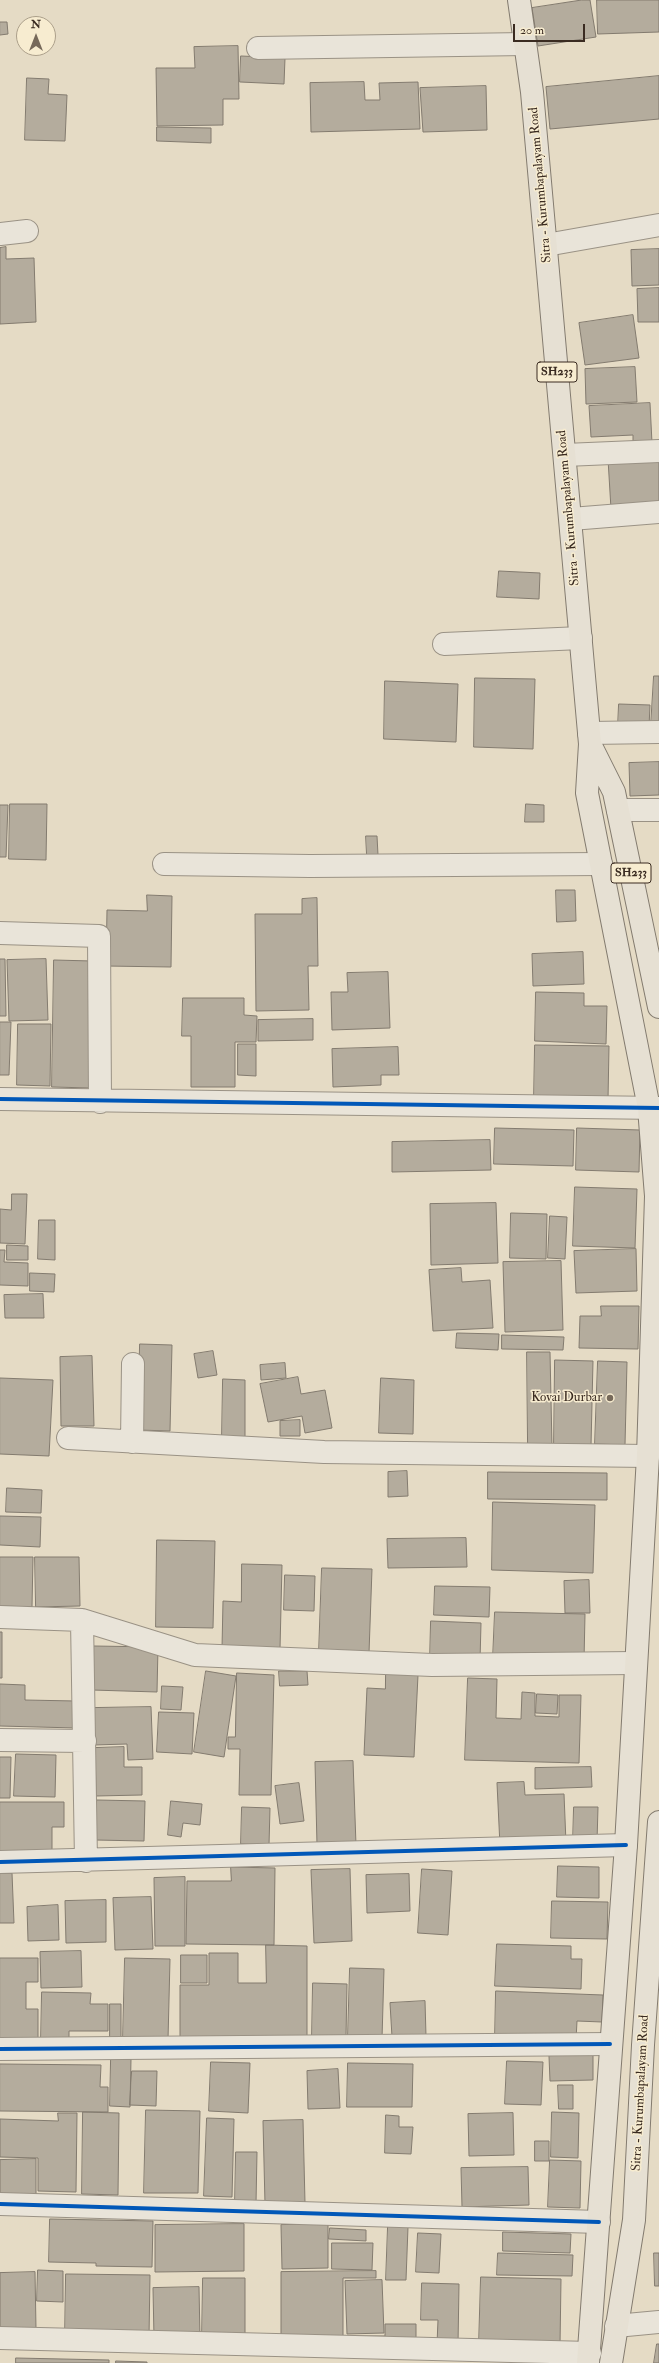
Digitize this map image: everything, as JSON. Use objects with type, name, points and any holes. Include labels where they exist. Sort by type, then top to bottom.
[{"type":"main road","name":"Sitra - Kurumbapalayam Road","points":[[520,0],[532,92],[590,738],[614,792],[659,1007]]},
{"type":"main road","points":[[589,2358],[610,2044],[626,1845],[635,1663],[648,1456],[656,1196],[654,1108],[601,864],[587,792],[590,738]]},
{"type":"main road","name":"Sitra - Kurumbapalayam Road","points":[[611,2363],[634,2220],[653,2000],[659,1822]]},
{"type":"street","points":[[258,48],[526,44]]},
{"type":"street","points":[[546,245],[659,225]]},
{"type":"street","points":[[0,234],[27,231]]},
{"type":"street","points":[[565,455],[659,451]]},
{"type":"street","points":[[570,519],[659,512]]},
{"type":"street","points":[[444,644],[581,638]]},
{"type":"street","points":[[590,738],[659,732]]},
{"type":"street","points":[[618,810],[659,810]]},
{"type":"street","points":[[164,864],[310,866],[601,864]]},
{"type":"street","points":[[0,933],[99,936],[100,1102]]},
{"type":"street","points":[[0,1099],[100,1102],[654,1108]]},
{"type":"street","points":[[132,1442],[133,1364]]},
{"type":"street","points":[[68,1438],[324,1452],[648,1456]]},
{"type":"street","points":[[0,1617],[82,1620],[195,1655],[432,1666],[635,1663]]},
{"type":"street","points":[[82,1620],[86,1861]]},
{"type":"street","points":[[0,1740],[85,1741]]},
{"type":"street","points":[[0,1862],[86,1861],[626,1845]]},
{"type":"street","points":[[0,2049],[610,2044]]},
{"type":"street","points":[[0,2204],[599,2222]]},
{"type":"street","points":[[616,2326],[659,2322]]},
{"type":"street","points":[[0,2338],[589,2358]]},
{"type":"building","points":[[590,0],[596,37],[538,46],[532,8]]},
{"type":"building","points":[[597,0],[659,0],[659,32],[598,34]]},
{"type":"building","points":[[0,22],[7,22],[8,34],[0,35]]},
{"type":"building","points":[[238,46],[239,99],[223,99],[223,125],[157,126],[156,68],[195,68],[194,47]]},
{"type":"building","points":[[241,56],[285,58],[284,84],[240,82]]},
{"type":"building","points":[[659,76],[659,119],[550,129],[546,87]]},
{"type":"building","points":[[27,78],[49,79],[48,94],[67,95],[65,141],[25,140]]},
{"type":"building","points":[[364,82],[365,100],[380,100],[379,83],[418,82],[420,129],[311,132],[310,83]]},
{"type":"building","points":[[486,86],[487,130],[423,132],[420,88]]},
{"type":"building","points":[[157,127],[211,128],[211,143],[157,141]]},
{"type":"building","points":[[6,247],[6,259],[34,258],[36,322],[0,324],[0,248]]},
{"type":"building","points":[[659,249],[659,285],[632,286],[631,250]]},
{"type":"building","points":[[659,288],[659,322],[638,322],[637,289]]},
{"type":"building","points":[[633,315],[639,358],[585,365],[579,323]]},
{"type":"building","points":[[635,367],[637,402],[586,404],[585,369]]},
{"type":"building","points":[[650,403],[652,443],[633,444],[633,435],[591,437],[589,406]]},
{"type":"building","points":[[659,456],[659,506],[611,509],[608,459]]},
{"type":"building","points":[[499,571],[540,573],[539,599],[497,597]]},
{"type":"building","points":[[654,676],[659,676],[659,726],[651,726]]},
{"type":"building","points":[[475,678],[535,679],[533,749],[474,747]]},
{"type":"building","points":[[385,681],[458,684],[456,742],[384,739]]},
{"type":"building","points":[[619,704],[650,705],[649,727],[618,726]]},
{"type":"building","points":[[659,762],[659,795],[630,796],[629,763]]},
{"type":"building","points":[[10,804],[47,804],[46,860],[9,859]]},
{"type":"building","points":[[526,804],[544,805],[544,822],[525,822]]},
{"type":"building","points":[[0,805],[8,805],[6,857],[0,857]]},
{"type":"building","points":[[366,836],[377,836],[378,855],[367,855]]},
{"type":"building","points":[[556,890],[575,890],[576,921],[557,922]]},
{"type":"building","points":[[147,895],[172,896],[171,967],[106,966],[107,910],[147,911]]},
{"type":"building","points":[[317,898],[318,966],[308,966],[309,1010],[256,1011],[255,914],[302,914],[302,899]]},
{"type":"building","points":[[583,952],[584,984],[533,986],[532,954]]},
{"type":"building","points":[[0,959],[5,959],[6,1016],[0,1016]]},
{"type":"building","points":[[46,959],[48,1020],[9,1021],[7,960]]},
{"type":"building","points":[[54,960],[92,961],[91,1088],[52,1087]]},
{"type":"building","points":[[388,972],[390,1028],[332,1030],[331,992],[348,992],[347,973]]},
{"type":"building","points":[[536,992],[584,993],[584,1006],[607,1006],[606,1044],[535,1041]]},
{"type":"building","points":[[183,998],[244,998],[244,1015],[257,1016],[256,1042],[235,1042],[235,1087],[191,1087],[191,1036],[182,1036]]},
{"type":"building","points":[[313,1019],[313,1040],[258,1041],[258,1020]]},
{"type":"building","points":[[0,1022],[11,1022],[9,1075],[0,1075]]},
{"type":"building","points":[[18,1024],[51,1024],[50,1086],[17,1085]]},
{"type":"building","points":[[238,1044],[256,1044],[256,1076],[238,1075]]},
{"type":"building","points":[[535,1045],[609,1046],[608,1100],[534,1098]]},
{"type":"building","points":[[398,1047],[399,1075],[381,1075],[381,1085],[333,1087],[332,1049]]},
{"type":"building","points":[[495,1128],[574,1130],[573,1166],[494,1164]]},
{"type":"building","points":[[577,1128],[640,1130],[639,1172],[576,1170]]},
{"type":"building","points":[[490,1140],[491,1170],[392,1172],[392,1142]]},
{"type":"building","points":[[575,1187],[637,1189],[635,1248],[573,1246]]},
{"type":"building","points":[[12,1194],[27,1194],[25,1244],[0,1243],[0,1209],[11,1210]]},
{"type":"building","points":[[496,1203],[498,1263],[431,1265],[430,1204]]},
{"type":"building","points":[[511,1213],[547,1214],[546,1259],[510,1258]]},
{"type":"building","points":[[550,1216],[567,1217],[565,1259],[548,1258]]},
{"type":"building","points":[[39,1220],[55,1220],[55,1260],[38,1259]]},
{"type":"building","points":[[7,1245],[28,1246],[28,1260],[7,1260]]},
{"type":"building","points":[[636,1249],[637,1291],[576,1293],[574,1251]]},
{"type":"building","points":[[0,1250],[5,1250],[4,1262],[28,1263],[28,1286],[0,1285]]},
{"type":"building","points":[[561,1261],[563,1330],[505,1332],[503,1262]]},
{"type":"building","points":[[461,1268],[462,1282],[490,1280],[493,1328],[433,1331],[429,1270]]},
{"type":"building","points":[[30,1273],[55,1274],[54,1292],[30,1291]]},
{"type":"building","points":[[43,1294],[44,1318],[5,1318],[4,1295]]},
{"type":"building","points":[[601,1306],[639,1306],[638,1349],[579,1348],[580,1316],[601,1316]]},
{"type":"building","points":[[457,1333],[499,1334],[498,1350],[456,1348]]},
{"type":"building","points":[[502,1335],[564,1337],[563,1350],[502,1349]]},
{"type":"building","points":[[140,1344],[172,1345],[170,1431],[138,1430]]},
{"type":"building","points":[[213,1351],[217,1375],[198,1378],[194,1354]]},
{"type":"building","points":[[527,1352],[550,1352],[552,1447],[528,1447]]},
{"type":"building","points":[[92,1356],[94,1426],[61,1426],[60,1357]]},
{"type":"building","points":[[555,1360],[593,1361],[591,1446],[554,1445]]},
{"type":"building","points":[[598,1361],[627,1362],[625,1445],[595,1444]]},
{"type":"building","points":[[285,1363],[286,1378],[261,1380],[260,1365]]},
{"type":"building","points":[[298,1377],[301,1394],[325,1390],[332,1428],[305,1433],[302,1416],[268,1422],[260,1384]]},
{"type":"building","points":[[0,1378],[53,1380],[49,1456],[0,1454]]},
{"type":"building","points":[[381,1378],[414,1380],[413,1434],[379,1433]]},
{"type":"building","points":[[223,1379],[245,1380],[245,1437],[222,1436]]},
{"type":"building","points":[[300,1420],[300,1436],[280,1436],[280,1421]]},
{"type":"building","points":[[407,1471],[408,1496],[388,1497],[388,1472]]},
{"type":"building","points":[[488,1472],[607,1473],[607,1500],[488,1499]]},
{"type":"building","points":[[7,1488],[42,1490],[41,1513],[6,1512]]},
{"type":"building","points":[[493,1502],[595,1505],[593,1573],[492,1570]]},
{"type":"building","points":[[0,1516],[41,1517],[40,1547],[0,1545]]},
{"type":"building","points":[[466,1538],[467,1567],[388,1568],[387,1539]]},
{"type":"building","points":[[157,1540],[215,1541],[213,1628],[156,1627]]},
{"type":"building","points":[[0,1557],[33,1557],[32,1607],[0,1606]]},
{"type":"building","points":[[35,1557],[79,1557],[80,1606],[36,1607]]},
{"type":"building","points":[[242,1564],[282,1565],[280,1649],[222,1648],[223,1601],[241,1602]]},
{"type":"building","points":[[322,1568],[372,1569],[369,1653],[319,1652]]},
{"type":"building","points":[[285,1575],[315,1576],[314,1611],[284,1610]]},
{"type":"building","points":[[589,1580],[590,1613],[565,1613],[564,1581]]},
{"type":"building","points":[[435,1586],[490,1587],[489,1617],[434,1615]]},
{"type":"building","points":[[495,1612],[585,1614],[584,1661],[493,1658]]},
{"type":"building","points":[[431,1621],[481,1623],[480,1661],[430,1659]]},
{"type":"building","points":[[0,1632],[2,1632],[2,1678],[0,1678]]},
{"type":"building","points":[[93,1646],[158,1647],[157,1692],[92,1690]]},
{"type":"building","points":[[206,1671],[236,1676],[224,1757],[194,1752]]},
{"type":"building","points":[[279,1671],[307,1671],[308,1685],[280,1686]]},
{"type":"building","points":[[237,1673],[274,1675],[271,1795],[239,1795],[240,1749],[228,1749],[228,1737],[235,1737]]},
{"type":"building","points":[[386,1674],[418,1675],[414,1757],[364,1755],[367,1688],[385,1689]]},
{"type":"building","points":[[468,1678],[497,1679],[496,1718],[521,1719],[522,1692],[535,1693],[535,1716],[559,1717],[559,1695],[581,1695],[579,1763],[465,1760]]},
{"type":"building","points":[[0,1684],[25,1685],[25,1700],[76,1701],[76,1728],[0,1726]]},
{"type":"building","points":[[162,1686],[183,1687],[181,1710],[161,1709]]},
{"type":"building","points":[[537,1694],[558,1695],[557,1714],[536,1713]]},
{"type":"building","points":[[151,1707],[153,1759],[128,1760],[127,1744],[94,1745],[93,1708]]},
{"type":"building","points":[[159,1712],[194,1713],[192,1754],[157,1752]]},
{"type":"building","points":[[124,1747],[124,1767],[142,1767],[142,1795],[96,1796],[95,1748]]},
{"type":"building","points":[[16,1754],[56,1755],[55,1797],[14,1796]]},
{"type":"building","points":[[0,1757],[11,1757],[10,1798],[0,1798]]},
{"type":"building","points":[[353,1761],[356,1845],[317,1845],[315,1762]]},
{"type":"building","points":[[591,1767],[592,1787],[535,1789],[535,1768]]},
{"type":"building","points":[[524,1782],[525,1795],[564,1794],[566,1843],[500,1846],[497,1783]]},
{"type":"building","points":[[299,1783],[304,1821],[280,1824],[275,1786]]},
{"type":"building","points":[[97,1800],[145,1801],[144,1841],[95,1840]]},
{"type":"building","points":[[171,1801],[202,1804],[200,1825],[183,1823],[181,1837],[168,1835]]},
{"type":"building","points":[[0,1802],[64,1802],[64,1827],[52,1827],[52,1851],[0,1851]]},
{"type":"building","points":[[242,1807],[270,1808],[269,1845],[241,1844]]},
{"type":"building","points":[[574,1807],[598,1807],[597,1842],[573,1841]]},
{"type":"building","points":[[558,1866],[599,1867],[599,1898],[557,1897]]},
{"type":"building","points":[[231,1867],[275,1868],[274,1945],[186,1944],[187,1881],[231,1881]]},
{"type":"building","points":[[350,1869],[352,1941],[314,1943],[311,1870]]},
{"type":"building","points":[[422,1869],[452,1871],[448,1935],[418,1933]]},
{"type":"building","points":[[0,1873],[12,1873],[14,1923],[0,1923]]},
{"type":"building","points":[[409,1874],[410,1911],[367,1913],[366,1875]]},
{"type":"building","points":[[185,1877],[185,1946],[155,1946],[154,1878]]},
{"type":"building","points":[[151,1897],[153,1949],[115,1950],[113,1898]]},
{"type":"building","points":[[106,1900],[106,1942],[66,1943],[65,1901]]},
{"type":"building","points":[[552,1901],[608,1902],[607,1939],[551,1938]]},
{"type":"building","points":[[58,1905],[59,1940],[28,1941],[27,1907]]},
{"type":"building","points":[[497,1944],[571,1946],[571,1959],[582,1959],[581,1989],[495,1986]]},
{"type":"building","points":[[266,1945],[307,1946],[307,2038],[180,2038],[180,1985],[209,1985],[209,1953],[238,1953],[238,1983],[266,1983]]},
{"type":"building","points":[[81,1951],[82,1987],[41,1988],[40,1952]]},
{"type":"building","points":[[181,1955],[207,1955],[207,1983],[181,1983]]},
{"type":"building","points":[[0,1958],[38,1958],[38,1982],[26,1982],[26,2009],[38,2009],[38,2040],[0,2040]]},
{"type":"building","points":[[125,1958],[170,1959],[168,2040],[123,2039]]},
{"type":"building","points":[[350,1968],[384,1969],[382,2039],[348,2037]]},
{"type":"building","points":[[313,1983],[347,1984],[346,2037],[312,2036]]},
{"type":"building","points":[[496,1991],[603,1995],[602,2022],[577,2021],[576,2040],[495,2037]]},
{"type":"building","points":[[42,1992],[91,1993],[90,2004],[108,2004],[108,2031],[69,2031],[69,2041],[41,2040]]},
{"type":"building","points":[[425,2001],[426,2036],[392,2037],[390,2003]]},
{"type":"building","points":[[110,2004],[121,2004],[121,2039],[110,2038]]},
{"type":"building","points":[[593,2055],[593,2080],[550,2081],[549,2056]]},
{"type":"building","points":[[111,2059],[131,2059],[130,2107],[110,2106]]},
{"type":"building","points":[[507,2061],[543,2062],[541,2105],[505,2104]]},
{"type":"building","points":[[211,2062],[250,2063],[248,2113],[209,2111]]},
{"type":"building","points":[[348,2063],[413,2064],[412,2107],[347,2107]]},
{"type":"building","points":[[0,2064],[101,2065],[100,2087],[108,2087],[108,2112],[0,2111]]},
{"type":"building","points":[[338,2069],[340,2108],[308,2109],[307,2071]]},
{"type":"building","points":[[132,2071],[157,2071],[156,2106],[130,2105]]},
{"type":"building","points":[[558,2085],[573,2085],[573,2109],[559,2109]]},
{"type":"building","points":[[146,2110],[200,2111],[198,2193],[144,2193]]},
{"type":"building","points":[[83,2112],[119,2113],[118,2195],[82,2194]]},
{"type":"building","points":[[552,2112],[579,2113],[578,2158],[551,2157]]},
{"type":"building","points":[[58,2113],[77,2113],[76,2192],[38,2191],[38,2158],[0,2157],[0,2119],[58,2121]]},
{"type":"building","points":[[513,2113],[514,2155],[469,2156],[468,2114]]},
{"type":"building","points":[[386,2115],[399,2116],[399,2127],[413,2127],[411,2154],[385,2153]]},
{"type":"building","points":[[207,2118],[234,2119],[232,2197],[204,2196]]},
{"type":"building","points":[[303,2120],[305,2203],[265,2204],[263,2121]]},
{"type":"building","points":[[535,2141],[549,2141],[549,2161],[535,2161]]},
{"type":"building","points":[[236,2152],[257,2152],[256,2204],[235,2203]]},
{"type":"building","points":[[36,2159],[36,2195],[0,2196],[0,2160]]},
{"type":"building","points":[[550,2160],[581,2161],[580,2208],[548,2207]]},
{"type":"building","points":[[528,2167],[529,2205],[462,2207],[461,2168]]},
{"type":"building","points":[[50,2219],[153,2221],[152,2267],[96,2266],[96,2263],[49,2262]]},
{"type":"building","points":[[244,2224],[244,2271],[155,2272],[155,2225]]},
{"type":"building","points":[[328,2224],[328,2268],[282,2269],[281,2225]]},
{"type":"building","points":[[388,2226],[408,2227],[406,2280],[386,2280]]},
{"type":"building","points":[[330,2228],[366,2230],[366,2241],[329,2239]]},
{"type":"building","points":[[503,2232],[571,2234],[570,2253],[503,2251]]},
{"type":"building","points":[[418,2233],[441,2234],[439,2273],[416,2272]]},
{"type":"building","points":[[332,2243],[373,2243],[372,2270],[332,2269]]},
{"type":"building","points":[[498,2253],[573,2255],[572,2276],[497,2275]]},
{"type":"building","points":[[654,2253],[659,2253],[659,2286],[655,2286]]},
{"type":"building","points":[[38,2270],[63,2271],[63,2302],[37,2301]]},
{"type":"building","points":[[376,2271],[376,2278],[343,2278],[343,2336],[385,2336],[385,2324],[416,2324],[416,2340],[281,2340],[281,2272]]},
{"type":"building","points":[[35,2272],[36,2329],[0,2330],[0,2273]]},
{"type":"building","points":[[66,2274],[150,2275],[149,2337],[65,2336]]},
{"type":"building","points":[[481,2277],[561,2279],[560,2345],[479,2344]]},
{"type":"building","points":[[203,2278],[245,2278],[245,2338],[202,2338]]},
{"type":"building","points":[[382,2280],[384,2333],[347,2334],[345,2281]]},
{"type":"building","points":[[422,2283],[459,2284],[458,2345],[437,2344],[438,2320],[421,2320]]},
{"type":"building","points":[[199,2287],[200,2338],[154,2338],[153,2288]]},
{"type":"building","points":[[657,2344],[659,2344],[659,2363],[654,2363]]},
{"type":"building","points":[[16,2358],[109,2360],[109,2363],[16,2363]]},
{"type":"building","points":[[116,2361],[147,2362],[147,2363],[116,2363]]},
{"type":"cycle path","points":[[0,1099],[659,1108]]},
{"type":"cycle path","points":[[0,1862],[626,1845]]},
{"type":"cycle path","points":[[0,2049],[610,2044]]},
{"type":"cycle path","points":[[0,2204],[599,2222]]},
{"type":"place","name":"Kovai Durbar","points":[[610,1398]]}]
